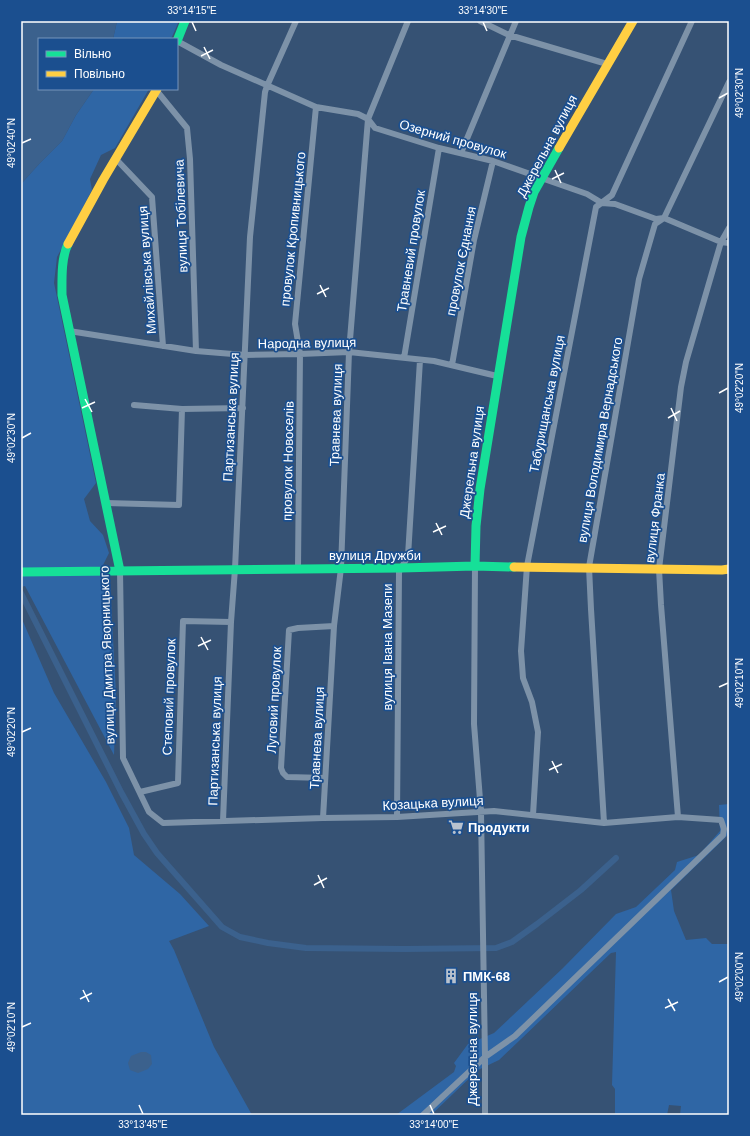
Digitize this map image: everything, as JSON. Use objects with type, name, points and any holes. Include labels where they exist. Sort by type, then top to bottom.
[{"type":"main road","points":[[178,38],[185,21]]},
{"type":"main road","name":"Джерельна вулиця","points":[[475,566],[480,489],[520,237],[529,205],[542,178],[633,21]]},
{"type":"main road","name":"вулиця Дмитра Яворницького","points":[[120,571],[62,295],[62,272],[66,248],[115,158],[156,90]]},
{"type":"main road","name":"вулиця Дружби","points":[[21,572],[475,566],[729,569]]},
{"type":"street","name":"Партизанська вулиця","points":[[223,821],[250,237],[265,92],[296,21]]},
{"type":"street","name":"Травнева вулиця","points":[[324,818],[334,626],[341,568],[349,352],[368,120],[408,21]]},
{"type":"street","points":[[480,21],[510,36],[607,64]]},
{"type":"street","points":[[461,153],[516,21]]},
{"type":"street","name":"Табурищанська вулиця","points":[[533,815],[538,732],[532,702],[523,678],[521,651],[527,566],[596,207],[612,195],[692,21]]},
{"type":"street","name":"Озерний провулок","points":[[178,42],[221,65],[316,107],[358,114],[368,120],[375,128],[439,148],[493,161],[587,194],[602,203],[615,204],[656,218],[664,218],[722,242],[729,242]]},
{"type":"street","name":"вулиця Володимира Вернадського","points":[[604,823],[589,567],[639,279],[655,224],[664,218],[729,82]]},
{"type":"street","name":"вулиця Тобілевича","points":[[156,90],[187,128],[190,159],[196,351]]},
{"type":"street","name":"провулок Кропивницького","points":[[300,354],[295,324],[316,107]]},
{"type":"street","name":"Травневий провулок","points":[[404,358],[439,148]]},
{"type":"street","name":"Михайлівська вулиця","points":[[115,158],[152,196],[164,346]]},
{"type":"street","name":"провулок Єднання","points":[[452,365],[474,240],[493,161]]},
{"type":"street","name":"вулиця Франка","points":[[678,817],[659,569],[681,387],[686,362],[722,242],[729,228]]},
{"type":"street","name":"Народна вулиця","points":[[69,331],[196,351],[245,355],[349,352],[452,365],[497,376]]},
{"type":"street","name":"провулок Новоселів","points":[[298,568],[300,354]]},
{"type":"street","name":"вулиця Івана Мазепи","points":[[397,817],[399,572],[408,556],[420,360]]},
{"type":"street","points":[[134,405],[182,409],[242,408]]},
{"type":"street","points":[[106,504],[179,505],[182,409]]},
{"type":"street","name":"Джерельна вулиця","points":[[475,566],[474,724],[481,812],[484,938],[485,1115]]},
{"type":"street","name":"вулиця Дмитра Яворницького","points":[[120,571],[124,758],[149,812]]},
{"type":"street","name":"Степовий провулок","points":[[140,792],[178,783],[183,621],[231,622]]},
{"type":"street","name":"Луговий провулок","points":[[325,778],[287,777],[281,768],[288,646],[289,630],[291,629],[334,626]]},
{"type":"street","name":"Козацька вулиця","points":[[149,812],[163,823],[397,817],[494,811],[604,823],[678,817],[721,820],[724,829],[723,835],[515,1036],[485,1057]]},
{"type":"street","points":[[423,1115],[485,1057]]},
{"type":"shaded area","points":[[21,21],[117,21],[113,38],[38,38],[38,90],[93,90],[76,115],[62,141],[21,184]]},
{"type":"shaded area","points":[[117,21],[179,21],[171,38],[113,38]]},
{"type":"shaded area","points":[[93,90],[148,90],[115,148],[101,155],[90,179],[92,190],[57,257],[54,283],[96,483],[84,499],[90,521],[103,535],[109,553],[102,567],[102,578],[110,583],[116,694],[114,755],[25,586],[21,587],[21,184],[62,141],[76,115]]},
{"type":"shaded area","points":[[21,617],[54,693],[106,782],[129,828],[134,855],[180,894],[209,926],[169,941],[214,1047],[252,1115],[21,1115]]},
{"type":"shaded area","points":[[729,804],[729,834],[671,890],[674,911],[686,940],[706,938],[712,944],[729,944],[729,1115],[680,1115],[681,1106],[669,1105],[667,1115],[615,1115],[615,1089],[612,1085],[616,952],[611,953],[499,1060],[478,1070],[431,1115],[396,1115],[454,1072],[456,1066],[454,1063],[468,1044],[494,1033],[563,968],[616,914],[636,907],[675,870],[677,862],[699,855],[720,831],[719,805]]},
{"type":"shaded area","points":[[141,1052],[146,1052],[151,1055],[152,1064],[148,1069],[138,1073],[130,1070],[128,1063],[131,1056]]},
{"type":"waterway","points":[[21,593],[121,792],[144,834],[157,853],[222,927],[240,937],[268,943],[306,948],[496,948],[512,942],[537,924],[581,890],[616,858]]},
{"type":"traffic: fast","points":[[178,38],[185,21]]},
{"type":"traffic: fast","points":[[475,566],[476,526],[480,489],[521,237],[534,192],[559,148]]},
{"type":"traffic: fast","points":[[68,244],[63,262],[62,295],[120,571]]},
{"type":"traffic: fast","points":[[21,572],[475,566],[514,567]]},
{"type":"traffic: slow","points":[[559,148],[633,21]]},
{"type":"traffic: slow","points":[[68,244],[103,180],[156,90]]},
{"type":"traffic: slow","points":[[514,567],[729,569]]},
{"type":"place","name":"Продукти","points":[[456,827]]},
{"type":"place","name":"ПМК-68","points":[[451,976]]}]
